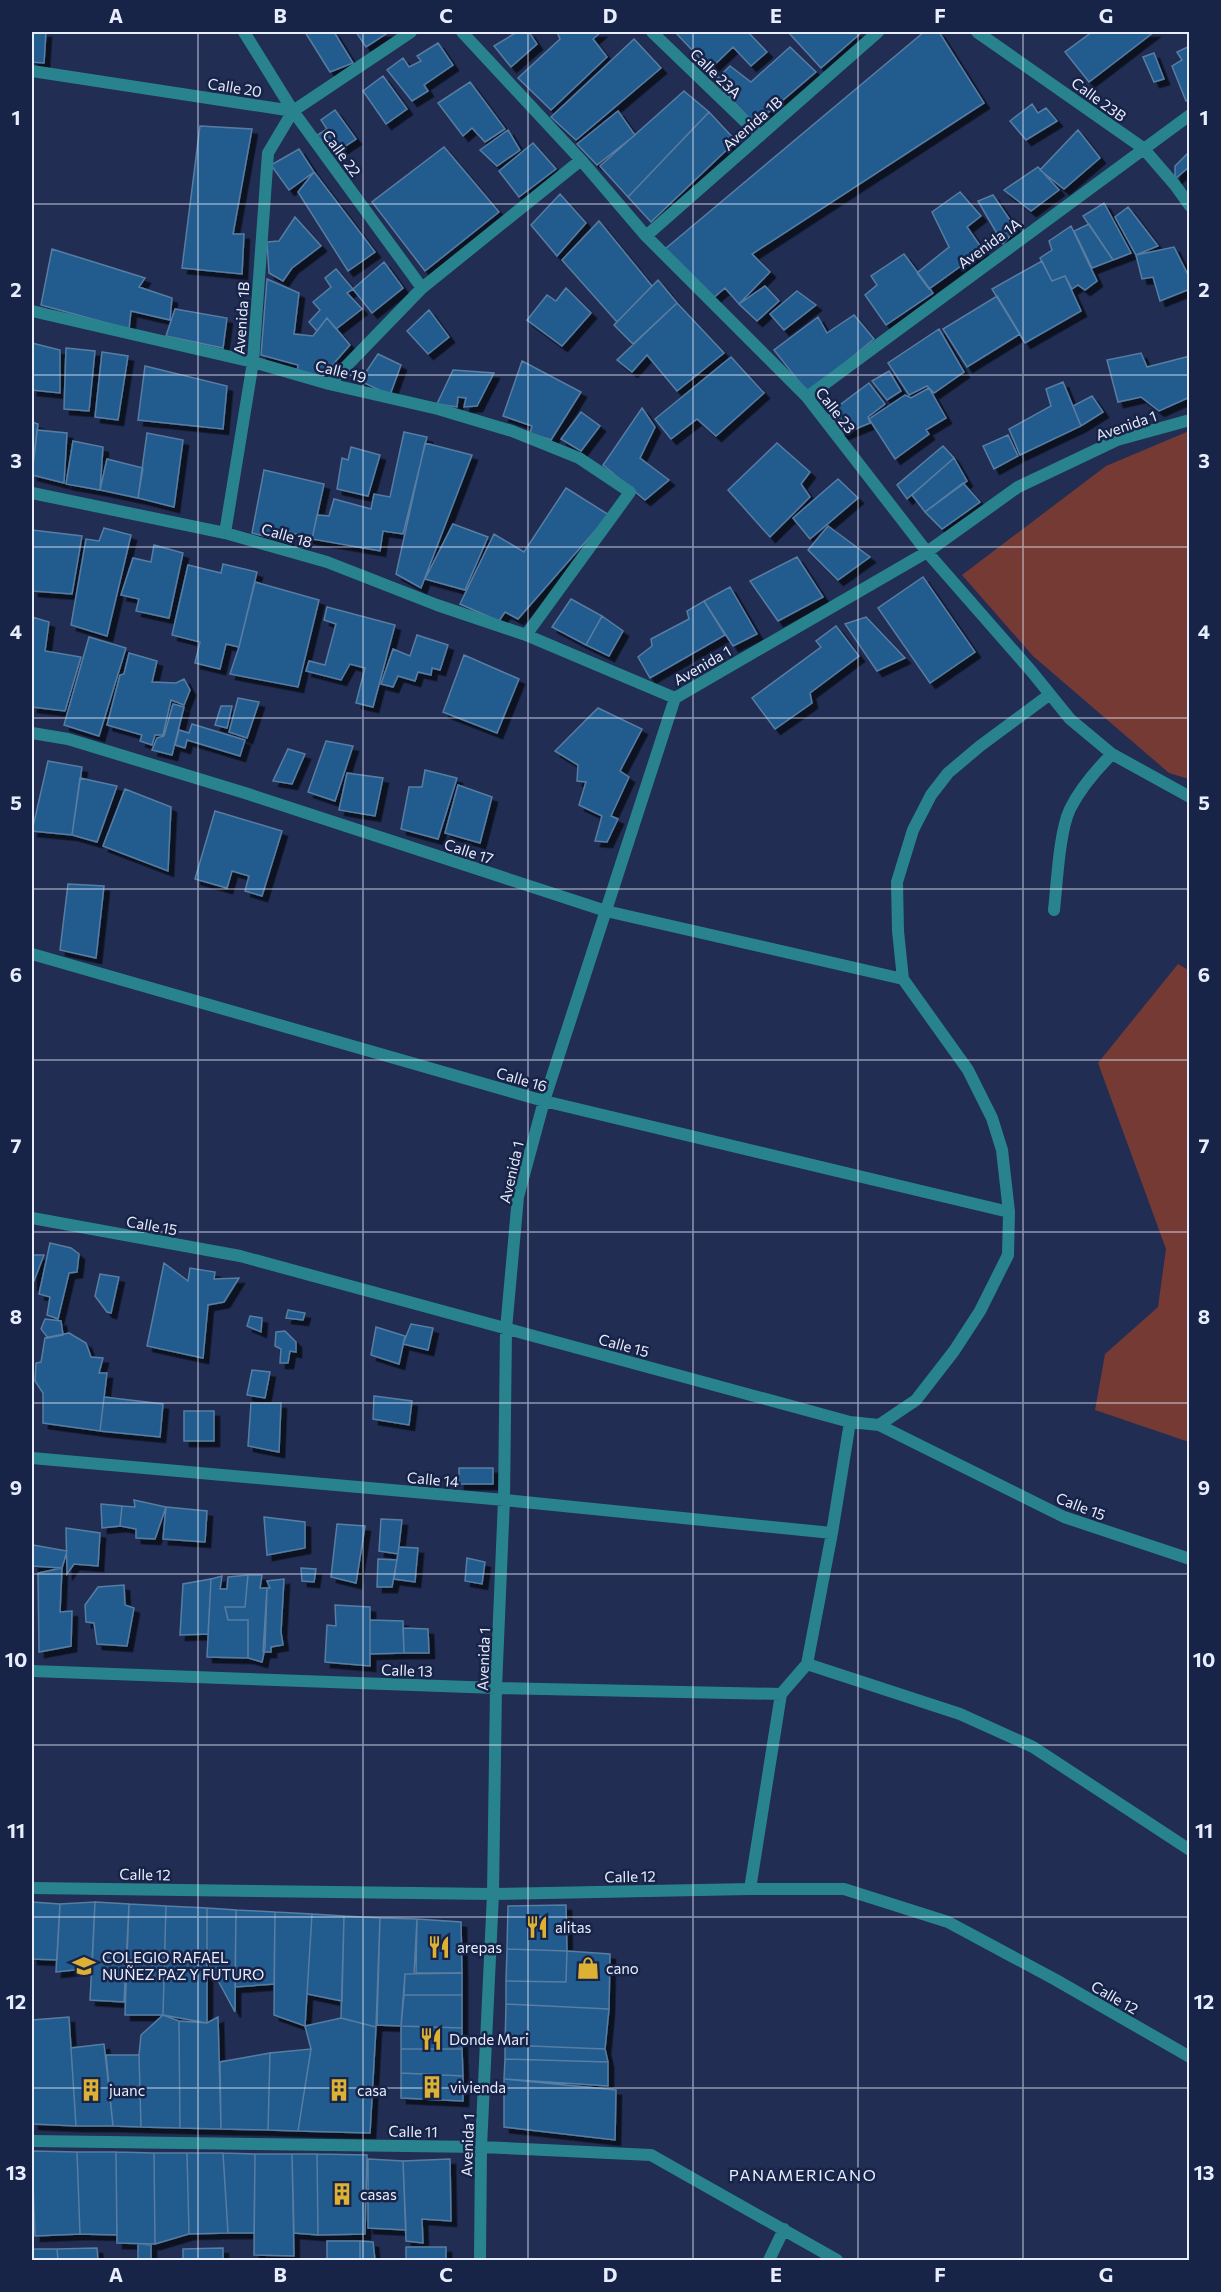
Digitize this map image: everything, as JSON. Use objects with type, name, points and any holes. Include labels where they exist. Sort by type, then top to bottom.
[{"type":"street","name":"Calle 22","points":[[244,32],[293,111],[422,288]]},
{"type":"street","points":[[293,111],[411,32]]},
{"type":"street","name":"Calle 23","points":[[462,32],[581,160],[646,236],[807,396],[927,552],[1070,719],[1112,754],[1190,797]]},
{"type":"street","name":"Calle 23A","points":[[651,32],[760,136]]},
{"type":"street","name":"Avenida 1B","points":[[646,236],[878,32]]},
{"type":"street","name":"Calle 23B","points":[[977,32],[1143,148],[1175,184],[1190,206]]},
{"type":"street","name":"Calle 20","points":[[32,71],[293,111]]},
{"type":"street","name":"Avenida 1B","points":[[225,533],[253,362],[268,153],[293,111]]},
{"type":"street","name":"Avenida 1A","points":[[807,396],[1190,115]]},
{"type":"street","points":[[329,384],[422,288],[581,160]]},
{"type":"street","name":"Calle 19","points":[[32,311],[253,362],[329,384],[438,409],[512,431],[579,458],[630,492],[526,635]]},
{"type":"street","name":"Avenida 1","points":[[480,2260],[481,2146],[493,1894],[496,1688],[504,1500],[506,1329],[518,1197],[544,1101],[675,698],[927,552],[1018,487],[1117,440],[1190,420]]},
{"type":"street","name":"Calle 18","points":[[32,493],[225,533],[327,562],[437,605],[526,635],[675,698]]},
{"type":"street","points":[[879,1425],[916,1400],[954,1351],[980,1311],[1008,1255],[1010,1212],[1002,1150],[992,1118],[968,1070],[903,980],[898,931],[897,882],[912,830],[931,795],[948,773],[980,746],[1049,695]]},
{"type":"street","name":"Calle 17","points":[[32,733],[68,739],[245,793],[606,911],[903,980]]},
{"type":"street","points":[[1054,910],[1061,847],[1069,811],[1095,771],[1112,754]]},
{"type":"street","name":"Calle 16","points":[[32,954],[544,1101],[1010,1212]]},
{"type":"street","name":"Calle 15","points":[[32,1218],[240,1256],[850,1422],[879,1425],[1064,1517],[1190,1559]]},
{"type":"street","points":[[750,1889],[781,1694],[807,1664],[850,1422]]},
{"type":"street","name":"Calle 14","points":[[32,1458],[504,1500],[832,1533]]},
{"type":"street","points":[[807,1664],[960,1714],[1033,1747],[1190,1850]]},
{"type":"street","name":"Calle 13","points":[[32,1671],[496,1688],[781,1694]]},
{"type":"street","name":"Calle 12","points":[[32,1888],[493,1894],[844,1889],[948,1922],[1056,1980],[1190,2057]]},
{"type":"street","name":"Calle 11","points":[[32,2140],[481,2146],[651,2155],[837,2260]]},
{"type":"street","points":[[769,2260],[784,2229]]},
{"type":"shaded area","points":[[1189,431],[1189,779],[1169,773],[1033,656],[962,575],[1106,466]]},
{"type":"shaded area","points":[[1178,964],[1190,971],[1189,1442],[1095,1410],[1105,1354],[1158,1307],[1166,1249],[1098,1063]]},
{"type":"building","points":[[32,32],[46,32],[44,63],[32,62]]},
{"type":"building","points":[[305,32],[334,32],[353,63],[330,72]]},
{"type":"building","points":[[356,32],[389,32],[366,47]]},
{"type":"building","points":[[517,32],[529,32],[537,44],[511,67],[494,46]]},
{"type":"building","points":[[557,32],[601,32],[593,39],[607,57],[551,110],[518,78],[560,39]]},
{"type":"building","points":[[675,32],[748,32],[767,52],[751,66],[733,47],[710,69]]},
{"type":"building","points":[[788,32],[862,32],[821,68]]},
{"type":"building","points":[[924,32],[939,32],[984,103],[752,254],[770,272],[739,304],[725,288],[712,299],[665,249]]},
{"type":"building","points":[[1092,32],[1154,32],[1089,82],[1065,52]]},
{"type":"building","points":[[634,39],[661,68],[576,140],[551,117]]},
{"type":"building","points":[[438,43],[453,65],[424,85],[428,91],[412,101],[387,70],[403,58],[409,67],[421,61],[417,56]]},
{"type":"building","points":[[1190,46],[1190,99],[1186,101],[1172,66],[1182,60],[1177,52]]},
{"type":"building","points":[[790,47],[816,72],[755,124],[714,82],[730,66],[751,82]]},
{"type":"building","points":[[1154,53],[1164,79],[1154,82],[1143,57]]},
{"type":"building","points":[[383,76],[407,109],[386,124],[363,91]]},
{"type":"building","points":[[470,82],[505,129],[485,142],[472,128],[463,136],[438,103]]},
{"type":"building","points":[[684,91],[709,112],[628,197],[600,166]]},
{"type":"building","points":[[1032,104],[1038,113],[1046,108],[1057,121],[1026,140],[1010,121]]},
{"type":"building","points":[[335,110],[356,139],[338,151],[316,136],[327,129],[321,120]]},
{"type":"building","points":[[618,111],[635,135],[597,165],[577,144]]},
{"type":"building","points":[[709,112],[736,141],[651,222],[628,197]]},
{"type":"building","points":[[200,126],[252,129],[233,234],[244,234],[242,274],[182,268]]},
{"type":"building","points":[[508,130],[520,150],[497,166],[480,150]]},
{"type":"building","points":[[1078,130],[1100,158],[1064,189],[1040,170]]},
{"type":"building","points":[[533,143],[556,169],[519,197],[499,171]]},
{"type":"building","points":[[444,147],[499,212],[425,271],[372,202]]},
{"type":"building","points":[[299,149],[314,172],[289,190],[271,165]]},
{"type":"building","points":[[1188,153],[1190,166],[1175,179],[1175,166]]},
{"type":"building","points":[[1038,167],[1059,190],[1031,211],[1004,190]]},
{"type":"building","points":[[314,172],[375,252],[348,271],[298,192]]},
{"type":"building","points":[[960,192],[981,216],[967,227],[983,250],[929,289],[917,273],[949,247],[932,212]]},
{"type":"building","points":[[560,194],[586,223],[557,256],[531,225]]},
{"type":"building","points":[[993,195],[1016,229],[1003,244],[978,201]]},
{"type":"building","points":[[1104,203],[1131,253],[1113,260],[1083,216]]},
{"type":"building","points":[[1128,207],[1158,246],[1136,255],[1115,217]]},
{"type":"building","points":[[295,217],[321,246],[292,268],[283,281],[269,273],[267,242],[279,241]]},
{"type":"building","points":[[599,221],[652,286],[617,322],[562,260]]},
{"type":"building","points":[[1089,224],[1113,260],[1092,268],[1074,231]]},
{"type":"building","points":[[1071,226],[1097,281],[1085,290],[1078,285],[1072,289],[1065,276],[1052,281],[1040,258],[1052,250],[1049,241]]},
{"type":"building","points":[[1174,247],[1190,279],[1190,289],[1160,301],[1153,277],[1142,279],[1136,255]]},
{"type":"building","points":[[52,249],[145,278],[139,287],[172,298],[170,320],[131,311],[129,329],[41,305]]},
{"type":"building","points":[[904,254],[933,293],[886,325],[865,295],[877,285],[871,276]]},
{"type":"building","points":[[1042,261],[1052,281],[1065,276],[1081,311],[1025,343],[992,289]]},
{"type":"building","points":[[384,262],[403,288],[372,313],[353,289]]},
{"type":"building","points":[[336,269],[353,289],[347,293],[362,309],[336,329],[327,318],[317,331],[309,322],[320,310],[313,302],[331,287],[325,278]]},
{"type":"building","points":[[267,279],[299,293],[294,334],[313,336],[327,318],[350,345],[321,378],[297,373],[298,365],[261,355]]},
{"type":"building","points":[[658,280],[677,303],[633,344],[614,325]]},
{"type":"building","points":[[765,286],[779,301],[757,321],[739,304]]},
{"type":"building","points":[[566,288],[591,313],[562,346],[527,320],[547,295],[556,301]]},
{"type":"building","points":[[797,291],[816,305],[784,330],[770,314]]},
{"type":"building","points":[[997,296],[1020,334],[967,367],[943,329]]},
{"type":"building","points":[[677,303],[724,353],[677,391],[647,355],[632,372],[617,360]]},
{"type":"building","points":[[175,309],[227,318],[223,348],[166,336]]},
{"type":"building","points":[[429,310],[449,337],[428,354],[407,331]]},
{"type":"building","points":[[854,315],[874,339],[808,393],[774,350],[818,317],[827,333]]},
{"type":"building","points":[[939,329],[964,372],[934,393],[927,386],[909,395],[888,363]]},
{"type":"building","points":[[32,343],[60,350],[60,393],[32,390]]},
{"type":"building","points":[[66,348],[95,351],[89,411],[64,409]]},
{"type":"building","points":[[102,352],[128,356],[118,420],[95,417]]},
{"type":"building","points":[[1141,353],[1147,367],[1190,356],[1190,397],[1159,411],[1141,397],[1118,402],[1107,360]]},
{"type":"building","points":[[378,354],[401,365],[390,395],[360,381]]},
{"type":"building","points":[[731,357],[764,393],[716,436],[697,419],[671,439],[655,419]]},
{"type":"building","points":[[522,361],[581,392],[551,440],[530,433],[532,426],[503,416]]},
{"type":"building","points":[[145,366],[227,386],[223,429],[138,420]]},
{"type":"building","points":[[453,370],[494,373],[477,406],[464,407],[466,398],[458,397],[457,407],[437,404]]},
{"type":"building","points":[[889,371],[901,391],[887,400],[872,381]]},
{"type":"building","points":[[1063,382],[1081,426],[1020,455],[1009,429],[1051,406],[1046,389]]},
{"type":"building","points":[[869,383],[885,404],[868,417],[870,423],[843,434],[828,414]]},
{"type":"building","points":[[929,388],[946,418],[926,430],[929,434],[895,459],[869,419],[905,395],[911,398]]},
{"type":"building","points":[[1092,396],[1103,412],[1081,426],[1073,406]]},
{"type":"building","points":[[642,408],[655,427],[640,458],[669,480],[645,500],[603,465]]},
{"type":"building","points":[[581,412],[600,426],[581,451],[561,439]]},
{"type":"building","points":[[32,422],[38,424],[32,475]]},
{"type":"building","points":[[37,430],[67,433],[64,483],[32,475]]},
{"type":"building","points":[[404,432],[427,437],[403,534],[383,531],[380,551],[312,539],[317,515],[329,516],[334,499],[371,509],[374,494],[390,497]]},
{"type":"building","points":[[147,433],[183,440],[174,507],[138,498]]},
{"type":"building","points":[[1008,435],[1018,456],[994,469],[983,446]]},
{"type":"building","points":[[73,441],[103,447],[100,490],[66,484]]},
{"type":"building","points":[[425,443],[472,455],[421,588],[396,574]]},
{"type":"building","points":[[777,443],[810,472],[801,484],[810,497],[770,537],[728,490]]},
{"type":"building","points":[[943,446],[954,458],[907,499],[897,485]]},
{"type":"building","points":[[351,447],[380,455],[368,496],[337,489],[342,458],[348,460]]},
{"type":"building","points":[[954,458],[967,481],[925,512],[912,495]]},
{"type":"building","points":[[107,459],[143,468],[138,498],[100,490]]},
{"type":"building","points":[[264,470],[324,484],[312,539],[289,532],[287,542],[252,533]]},
{"type":"building","points":[[838,479],[858,498],[810,539],[793,518]]},
{"type":"building","points":[[963,483],[980,502],[942,529],[925,512]]},
{"type":"building","points":[[566,488],[609,515],[518,619],[505,612],[499,621],[460,604],[494,534],[524,552]]},
{"type":"building","points":[[453,524],[488,537],[465,590],[425,579]]},
{"type":"building","points":[[828,526],[870,557],[838,580],[808,550]]},
{"type":"building","points":[[104,528],[131,535],[107,636],[71,625],[86,539],[99,541]]},
{"type":"building","points":[[32,530],[82,536],[72,594],[33,591]]},
{"type":"building","points":[[154,545],[183,553],[169,618],[136,611],[139,599],[121,595],[133,558],[151,562]]},
{"type":"building","points":[[797,557],[823,597],[778,621],[750,581]]},
{"type":"building","points":[[223,564],[257,572],[239,647],[226,644],[220,669],[195,663],[200,642],[172,635],[188,565],[221,573]]},
{"type":"building","points":[[923,577],[975,652],[930,683],[878,608]]},
{"type":"building","points":[[255,582],[319,600],[298,687],[230,674]]},
{"type":"building","points":[[730,587],[757,634],[733,646],[704,601]]},
{"type":"building","points":[[571,599],[602,616],[586,645],[552,627]]},
{"type":"building","points":[[704,601],[725,635],[650,678],[638,657],[652,646],[651,639],[689,619],[687,611]]},
{"type":"building","points":[[327,607],[395,625],[373,707],[356,703],[365,668],[350,664],[341,680],[306,671],[309,661],[325,665],[336,624],[324,620]]},
{"type":"building","points":[[602,616],[623,631],[609,656],[586,645]]},
{"type":"building","points":[[32,617],[49,622],[45,651],[81,657],[65,711],[32,707]]},
{"type":"building","points":[[866,617],[905,658],[877,671],[845,624]]},
{"type":"building","points":[[836,626],[859,656],[810,693],[812,703],[775,729],[752,698],[821,647],[816,641]]},
{"type":"building","points":[[417,635],[448,645],[440,670],[432,668],[431,675],[418,672],[415,681],[398,676],[393,687],[381,684],[393,649],[410,656]]},
{"type":"building","points":[[89,637],[126,648],[99,736],[64,725]]},
{"type":"building","points":[[129,653],[157,661],[152,682],[176,683],[184,679],[190,690],[184,705],[171,700],[163,735],[155,735],[152,745],[140,741],[142,735],[107,725],[120,675],[124,674]]},
{"type":"building","points":[[464,655],[519,679],[497,733],[443,712]]},
{"type":"building","points":[[238,698],[259,702],[247,738],[229,732]]},
{"type":"building","points":[[173,704],[184,707],[172,755],[152,750],[157,738],[164,736]]},
{"type":"building","points":[[221,706],[232,706],[227,728],[215,725]]},
{"type":"building","points":[[598,708],[642,729],[620,771],[629,777],[611,816],[618,819],[607,842],[595,841],[602,816],[579,805],[586,782],[577,781],[578,765],[555,751]]},
{"type":"building","points":[[192,724],[245,740],[240,756],[187,740],[185,748],[175,745],[179,730],[189,733]]},
{"type":"building","points":[[326,741],[353,746],[335,801],[308,792]]},
{"type":"building","points":[[288,749],[305,754],[292,784],[273,781]]},
{"type":"building","points":[[48,761],[82,767],[72,835],[32,831]]},
{"type":"building","points":[[425,770],[457,778],[438,839],[401,829],[409,787],[422,787]]},
{"type":"building","points":[[347,773],[383,778],[375,816],[339,810]]},
{"type":"building","points":[[80,778],[117,786],[97,842],[72,835]]},
{"type":"building","points":[[458,785],[492,797],[480,843],[445,833]]},
{"type":"building","points":[[125,789],[171,807],[168,871],[103,846]]},
{"type":"building","points":[[215,811],[282,831],[262,896],[245,891],[249,876],[232,871],[227,888],[195,879]]},
{"type":"building","points":[[68,884],[104,886],[96,958],[60,950]]},
{"type":"building","points":[[50,1243],[71,1248],[79,1254],[77,1272],[69,1273],[58,1319],[47,1315],[50,1297],[39,1294]]},
{"type":"building","points":[[32,1255],[44,1255],[32,1286]]},
{"type":"building","points":[[164,1263],[188,1281],[190,1268],[215,1272],[214,1279],[239,1278],[224,1302],[208,1305],[203,1358],[147,1346]]},
{"type":"building","points":[[100,1274],[119,1277],[111,1313],[107,1312],[95,1296]]},
{"type":"building","points":[[288,1310],[305,1313],[303,1320],[286,1318]]},
{"type":"building","points":[[250,1316],[262,1318],[261,1332],[247,1326]]},
{"type":"building","points":[[45,1319],[61,1321],[63,1335],[48,1338],[41,1329]]},
{"type":"building","points":[[411,1324],[433,1328],[428,1350],[403,1344]]},
{"type":"building","points":[[376,1327],[405,1336],[399,1364],[371,1355]]},
{"type":"building","points":[[285,1331],[296,1342],[296,1352],[290,1351],[288,1363],[280,1363],[281,1349],[275,1346],[276,1332]]},
{"type":"building","points":[[69,1333],[86,1343],[91,1357],[103,1358],[99,1373],[107,1373],[100,1431],[43,1423],[43,1393],[35,1381],[36,1363],[41,1362],[45,1338]]},
{"type":"building","points":[[252,1370],[270,1372],[265,1398],[247,1395]]},
{"type":"building","points":[[374,1396],[412,1401],[409,1425],[373,1419]]},
{"type":"building","points":[[104,1397],[163,1404],[160,1437],[100,1431]]},
{"type":"building","points":[[251,1403],[281,1403],[279,1452],[248,1446]]},
{"type":"building","points":[[184,1411],[214,1411],[214,1441],[184,1441]]},
{"type":"building","points":[[459,1468],[493,1468],[493,1484],[459,1484]]},
{"type":"building","points":[[134,1500],[166,1507],[155,1539],[136,1538],[136,1529],[120,1526],[122,1506],[135,1507]]},
{"type":"building","points":[[101,1504],[122,1506],[120,1526],[102,1528]]},
{"type":"building","points":[[166,1507],[207,1511],[205,1542],[163,1539]]},
{"type":"building","points":[[264,1517],[305,1522],[305,1548],[267,1555]]},
{"type":"building","points":[[381,1519],[402,1520],[398,1554],[379,1551]]},
{"type":"building","points":[[337,1524],[365,1526],[356,1583],[331,1577]]},
{"type":"building","points":[[66,1528],[100,1533],[98,1566],[74,1564],[67,1574]]},
{"type":"building","points":[[33,1545],[67,1551],[62,1568],[33,1566]]},
{"type":"building","points":[[399,1547],[418,1548],[415,1582],[394,1579]]},
{"type":"building","points":[[467,1558],[485,1562],[482,1584],[465,1581]]},
{"type":"building","points":[[378,1559],[397,1560],[392,1587],[377,1587]]},
{"type":"building","points":[[62,1568],[60,1612],[72,1611],[71,1646],[39,1652],[38,1573]]},
{"type":"building","points":[[301,1568],[316,1569],[314,1582],[302,1581]]},
{"type":"building","points":[[248,1575],[262,1575],[260,1588],[267,1588],[265,1648],[262,1662],[248,1658],[248,1620],[228,1620],[225,1607],[245,1607]]},
{"type":"building","points":[[248,1575],[245,1607],[225,1607],[228,1620],[248,1620],[248,1658],[207,1657],[211,1579],[222,1576],[220,1589],[227,1589],[228,1577]]},
{"type":"building","points":[[211,1579],[208,1634],[180,1635],[183,1584]]},
{"type":"building","points":[[284,1579],[281,1632],[283,1645],[271,1647],[271,1652],[263,1652],[267,1588],[270,1588],[267,1581]]},
{"type":"building","points":[[124,1585],[125,1605],[134,1608],[127,1646],[97,1644],[94,1623],[86,1622],[85,1605],[98,1587]]},
{"type":"building","points":[[335,1605],[370,1607],[370,1666],[325,1662],[327,1625],[336,1626]]},
{"type":"building","points":[[370,1620],[403,1621],[404,1653],[370,1654]]},
{"type":"building","points":[[403,1628],[428,1629],[429,1653],[404,1653]]},
{"type":"building","points":[[32,1902],[60,1904],[57,1960],[32,1959]]},
{"type":"building","points":[[95,1902],[92,1968],[56,1972],[60,1904]]},
{"type":"building","points":[[95,1902],[129,1904],[124,2002],[90,2000]]},
{"type":"building","points":[[129,1904],[166,1906],[163,2015],[125,2015]]},
{"type":"building","name":"alitas","points":[[566,1905],[567,1951],[507,1949],[508,1906]]},
{"type":"building","points":[[166,1906],[207,1908],[207,2023],[163,2015]]},
{"type":"building","points":[[207,1908],[236,1910],[235,2012],[207,1960]]},
{"type":"building","points":[[236,1910],[275,1912],[274,1984],[235,1987]]},
{"type":"building","points":[[275,1912],[312,1914],[305,2026],[274,2015]]},
{"type":"building","points":[[312,1914],[344,1916],[342,2001],[307,1994]]},
{"type":"building","points":[[344,1916],[380,1918],[376,2027],[341,2018]]},
{"type":"building","points":[[380,1918],[417,1919],[414,1974],[405,1974],[401,2026],[377,2025]]},
{"type":"building","name":"arepas","points":[[417,1919],[461,1922],[462,1973],[416,1973]]},
{"type":"building","points":[[507,1949],[567,1951],[566,1982],[506,1981]]},
{"type":"building","name":"cano","points":[[567,1951],[610,1954],[609,2009],[506,2004],[506,1981],[566,1982]]},
{"type":"building","points":[[462,1973],[462,1995],[404,1995],[405,1974]]},
{"type":"building","points":[[404,1995],[462,1995],[462,2028],[401,2026]]},
{"type":"building","points":[[506,2004],[609,2009],[605,2049],[505,2045]]},
{"type":"building","points":[[163,2015],[179,2021],[180,2128],[141,2127],[139,2055],[141,2035]]},
{"type":"building","points":[[69,2017],[76,2126],[33,2124],[32,2020]]},
{"type":"building","points":[[218,2017],[221,2129],[180,2128],[179,2021],[207,2023]]},
{"type":"building","name":"casa","points":[[341,2018],[376,2027],[370,2133],[298,2131],[311,2049],[305,2026]]},
{"type":"building","name":"Donde Mari","points":[[401,2026],[462,2028],[462,2049],[401,2049]]},
{"type":"building","name":"juanc","points":[[104,2044],[113,2126],[76,2126],[71,2048]]},
{"type":"building","points":[[505,2045],[605,2049],[608,2062],[505,2059]]},
{"type":"building","points":[[311,2049],[298,2131],[268,2130],[270,2053]]},
{"type":"building","points":[[401,2049],[462,2049],[463,2076],[401,2073]]},
{"type":"building","points":[[270,2053],[268,2130],[221,2129],[220,2062]]},
{"type":"building","points":[[106,2055],[139,2055],[141,2127],[113,2126]]},
{"type":"building","points":[[505,2059],[608,2062],[608,2086],[504,2079]]},
{"type":"building","name":"vivienda","points":[[401,2073],[463,2076],[463,2101],[401,2098]]},
{"type":"building","points":[[504,2079],[616,2090],[615,2140],[504,2127]]},
{"type":"building","points":[[32,2151],[77,2152],[80,2234],[35,2236]]},
{"type":"building","points":[[77,2152],[116,2152],[117,2235],[80,2234]]},
{"type":"building","points":[[116,2152],[154,2153],[155,2244],[117,2243]]},
{"type":"building","points":[[154,2153],[187,2153],[189,2234],[155,2244]]},
{"type":"building","points":[[187,2153],[223,2153],[228,2233],[189,2234]]},
{"type":"building","points":[[223,2153],[255,2154],[254,2233],[228,2233]]},
{"type":"building","points":[[255,2154],[292,2154],[294,2256],[254,2255]]},
{"type":"building","points":[[292,2154],[317,2154],[318,2235],[294,2233]]},
{"type":"building","name":"casas","points":[[317,2154],[367,2155],[365,2234],[318,2235]]},
{"type":"building","points":[[368,2159],[403,2161],[406,2230],[368,2228]]},
{"type":"building","points":[[450,2159],[451,2221],[422,2219],[423,2243],[406,2241],[403,2161]]},
{"type":"building","points":[[327,2241],[360,2241],[360,2260],[327,2260]]},
{"type":"building","points":[[360,2241],[373,2242],[375,2260],[360,2260]]},
{"type":"building","points":[[138,2244],[151,2245],[151,2260],[138,2260]]},
{"type":"building","points":[[406,2247],[446,2247],[446,2260],[406,2260]]},
{"type":"building","points":[[97,2248],[98,2260],[58,2260],[57,2249]]},
{"type":"building","points":[[223,2248],[223,2260],[183,2260],[183,2249]]},
{"type":"building","points":[[32,2249],[57,2249],[58,2260],[32,2260]]},
{"type":"place","name":"alitas","points":[[537,1927]]},
{"type":"place","name":"arepas","points":[[439,1947]]},
{"type":"place","name":"COLEGIO RAFAEL NUÑEZ PAZ Y FUTURO","points":[[84,1966]]},
{"type":"place","name":"cano","points":[[588,1968]]},
{"type":"place","name":"Donde Mari","points":[[431,2039]]},
{"type":"place","name":"vivienda","points":[[432,2087]]},
{"type":"place","name":"juanc","points":[[91,2090]]},
{"type":"place","name":"casa","points":[[339,2090]]},
{"type":"place","name":"casas","points":[[342,2194]]},
{"type":"district","name":"PANAMERICANO","points":[[803,2174]]}]
